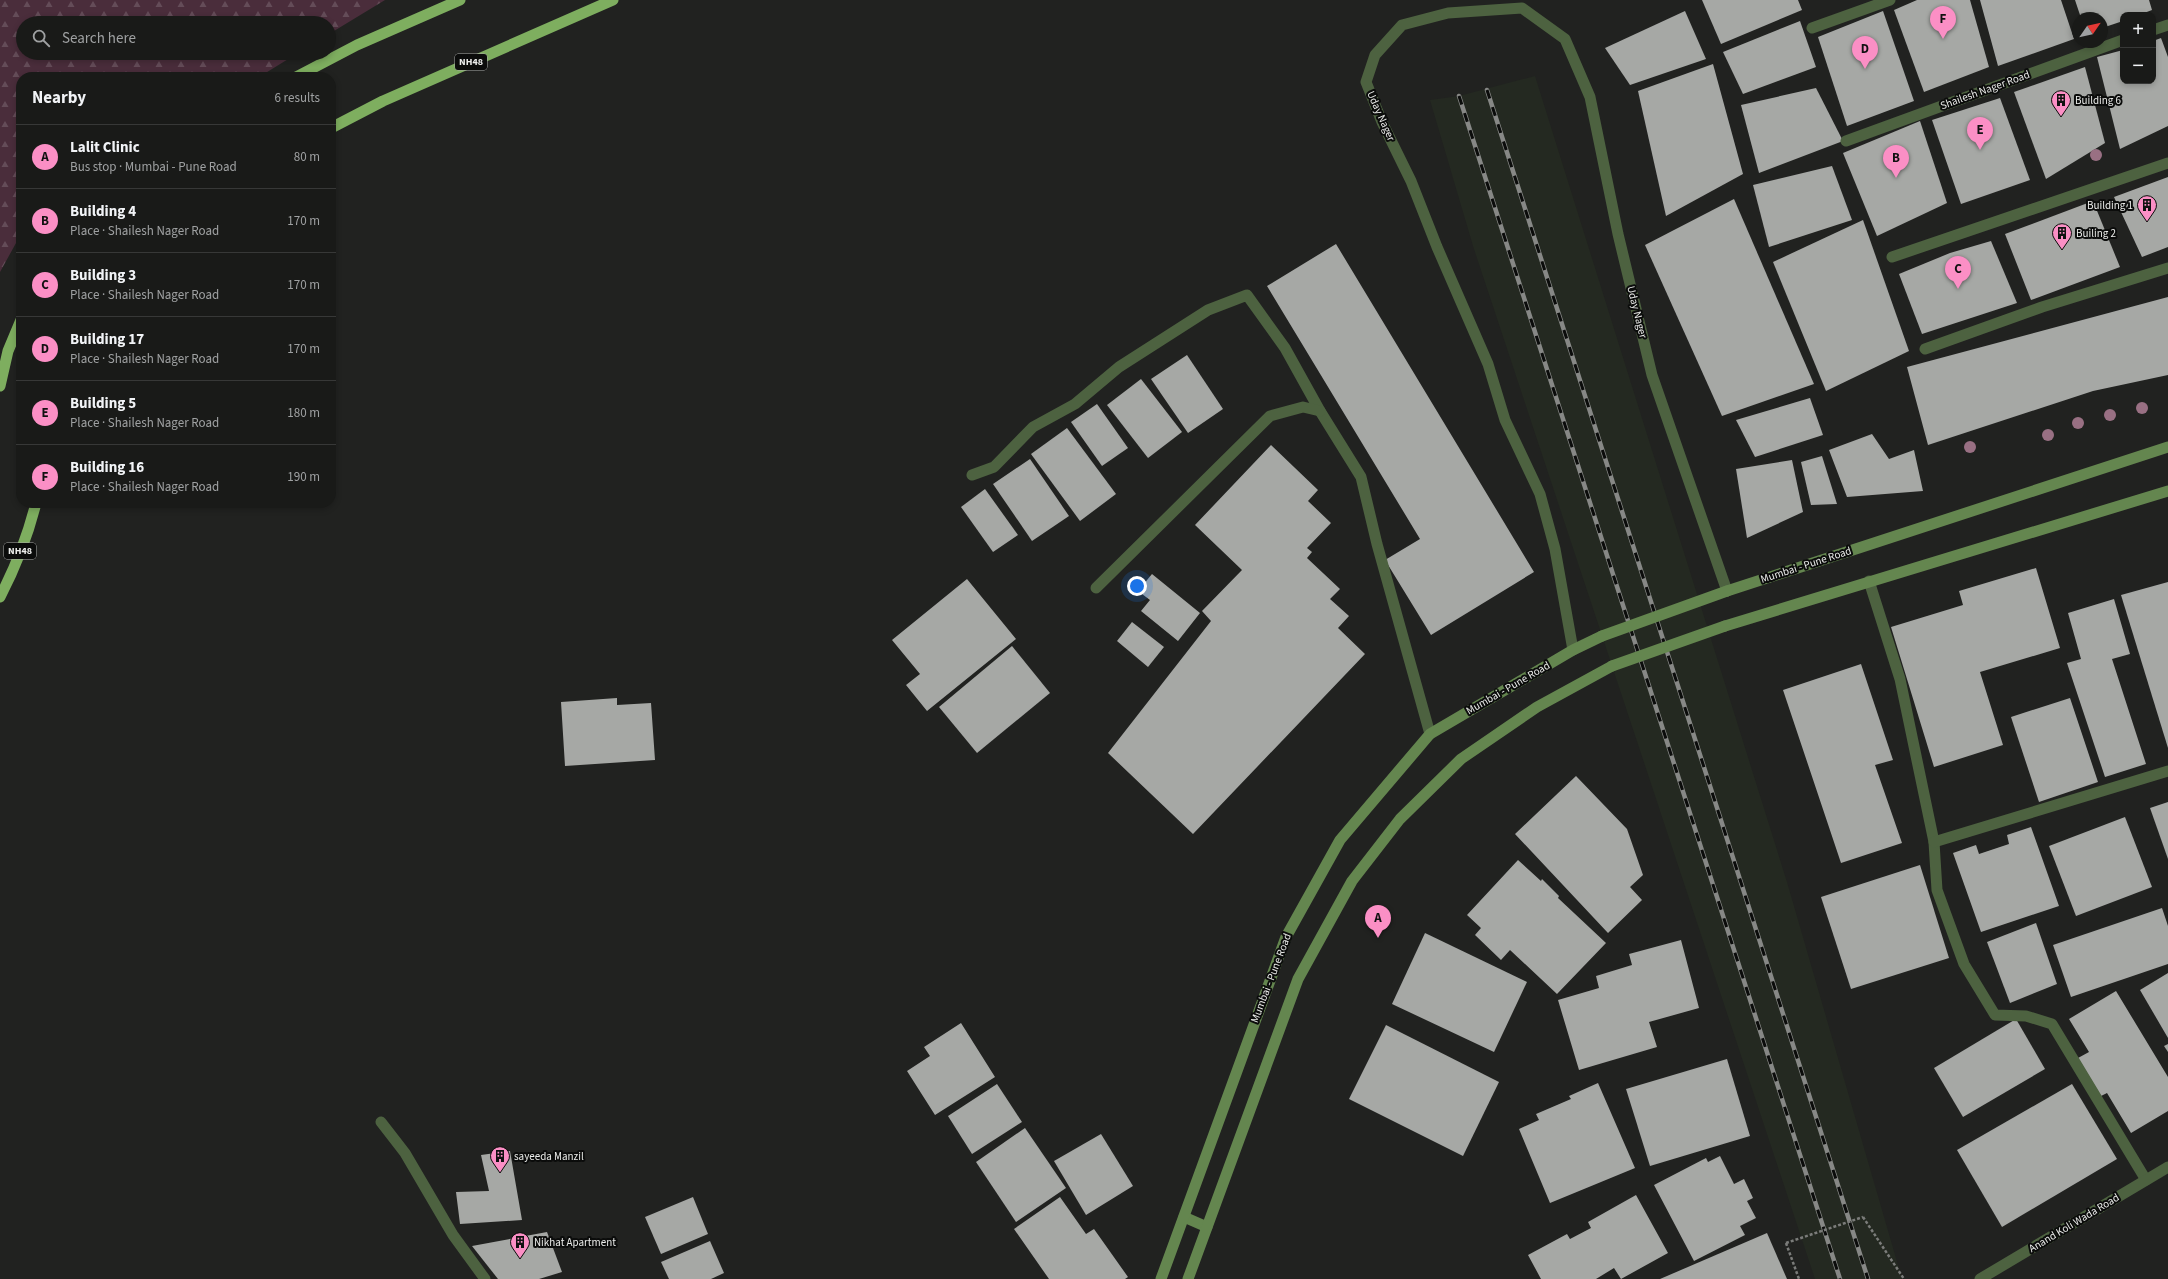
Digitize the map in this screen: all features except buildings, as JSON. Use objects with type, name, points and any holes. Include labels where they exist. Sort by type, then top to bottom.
[{"type":"highway","points":[[336,56],[357,45],[460,0]]},
{"type":"highway","name":"NH48","points":[[336,125],[383,101],[614,0]]},
{"type":"highway","points":[[306,72],[328,60]]},
{"type":"highway","points":[[0,386],[8,351],[16,332]]},
{"type":"highway","name":"NH48","points":[[0,597],[10,576],[35,508]]},
{"type":"main road","name":"Mumbai - Pune Road","points":[[1161,1279],[1286,937],[1340,840],[1430,734],[1573,650],[1602,636],[1727,591],[2168,447]]},
{"type":"main road","points":[[1188,1279],[1298,979],[1352,881],[1400,819],[1461,759],[1537,706],[1612,666],[1725,626],[2168,491]]},
{"type":"main road","points":[[1184,1217],[1207,1227]]},
{"type":"street","points":[[1812,28],[1890,0]]},
{"type":"street","name":"Uday Nager","points":[[1573,650],[1555,549],[1540,494],[1505,420],[1488,364],[1437,247],[1411,181],[1382,122],[1366,82],[1375,55],[1402,26],[1448,13],[1522,8],[1565,39],[1590,97],[1618,234],[1652,375],[1727,591]]},
{"type":"street","points":[[2156,29],[2168,25]]},
{"type":"street","name":"Shailesh Nager Road","points":[[1846,141],[2120,41]]},
{"type":"street","points":[[1892,257],[2168,163]]},
{"type":"street","points":[[1925,349],[2042,307],[2168,268]]},
{"type":"street","points":[[972,475],[994,467],[1033,427],[1075,404],[1119,367],[1208,310],[1247,295],[1285,348],[1320,411],[1361,477],[1377,544],[1430,734]]},
{"type":"street","points":[[1096,588],[1270,416],[1303,407],[1320,411]]},
{"type":"street","points":[[1869,581],[1900,679],[1934,842],[1937,890],[1964,964],[1995,1015],[2026,1016],[2052,1024],[2146,1180]]},
{"type":"street","points":[[1934,842],[2168,771]]},
{"type":"street","points":[[381,1122],[405,1153],[453,1235],[485,1279]]},
{"type":"street","name":"Anand Koli Wada Road","points":[[1980,1279],[2168,1167]]},
{"type":"path","points":[[1798,1279],[1786,1243],[1863,1217],[1904,1279]]},
{"type":"shaded area","points":[[1535,76],[1787,882],[1902,1279],[1815,1279],[1473,246],[1430,100],[1459,96]]},
{"type":"green space","points":[[0,0],[385,0],[336,30],[336,16],[16,16],[16,60],[287,60],[267,72],[16,72],[16,243],[0,272]]},
{"type":"railway","points":[[1487,90],[1868,1279]]},
{"type":"railway","points":[[1459,96],[1840,1279]]},
{"type":"place","name":"Building 16","points":[[1943,39]]},
{"type":"place","name":"Building 17","points":[[1865,69]]},
{"type":"place","name":"Building 6","points":[[2061,117]]},
{"type":"place","name":"Building 5","points":[[1980,150]]},
{"type":"place","name":"Building 4","points":[[1896,178]]},
{"type":"place","name":"Building 1","points":[[2147,222]]},
{"type":"place","name":"Builing 2","points":[[2062,250]]},
{"type":"place","name":"Building 3","points":[[1958,289]]},
{"type":"place","name":"Lalit Clinic","points":[[1378,938]]},
{"type":"place","name":"sayeeda Manzil","points":[[500,1173]]},
{"type":"place","name":"Nikhat Apartment","points":[[520,1259]]}]
